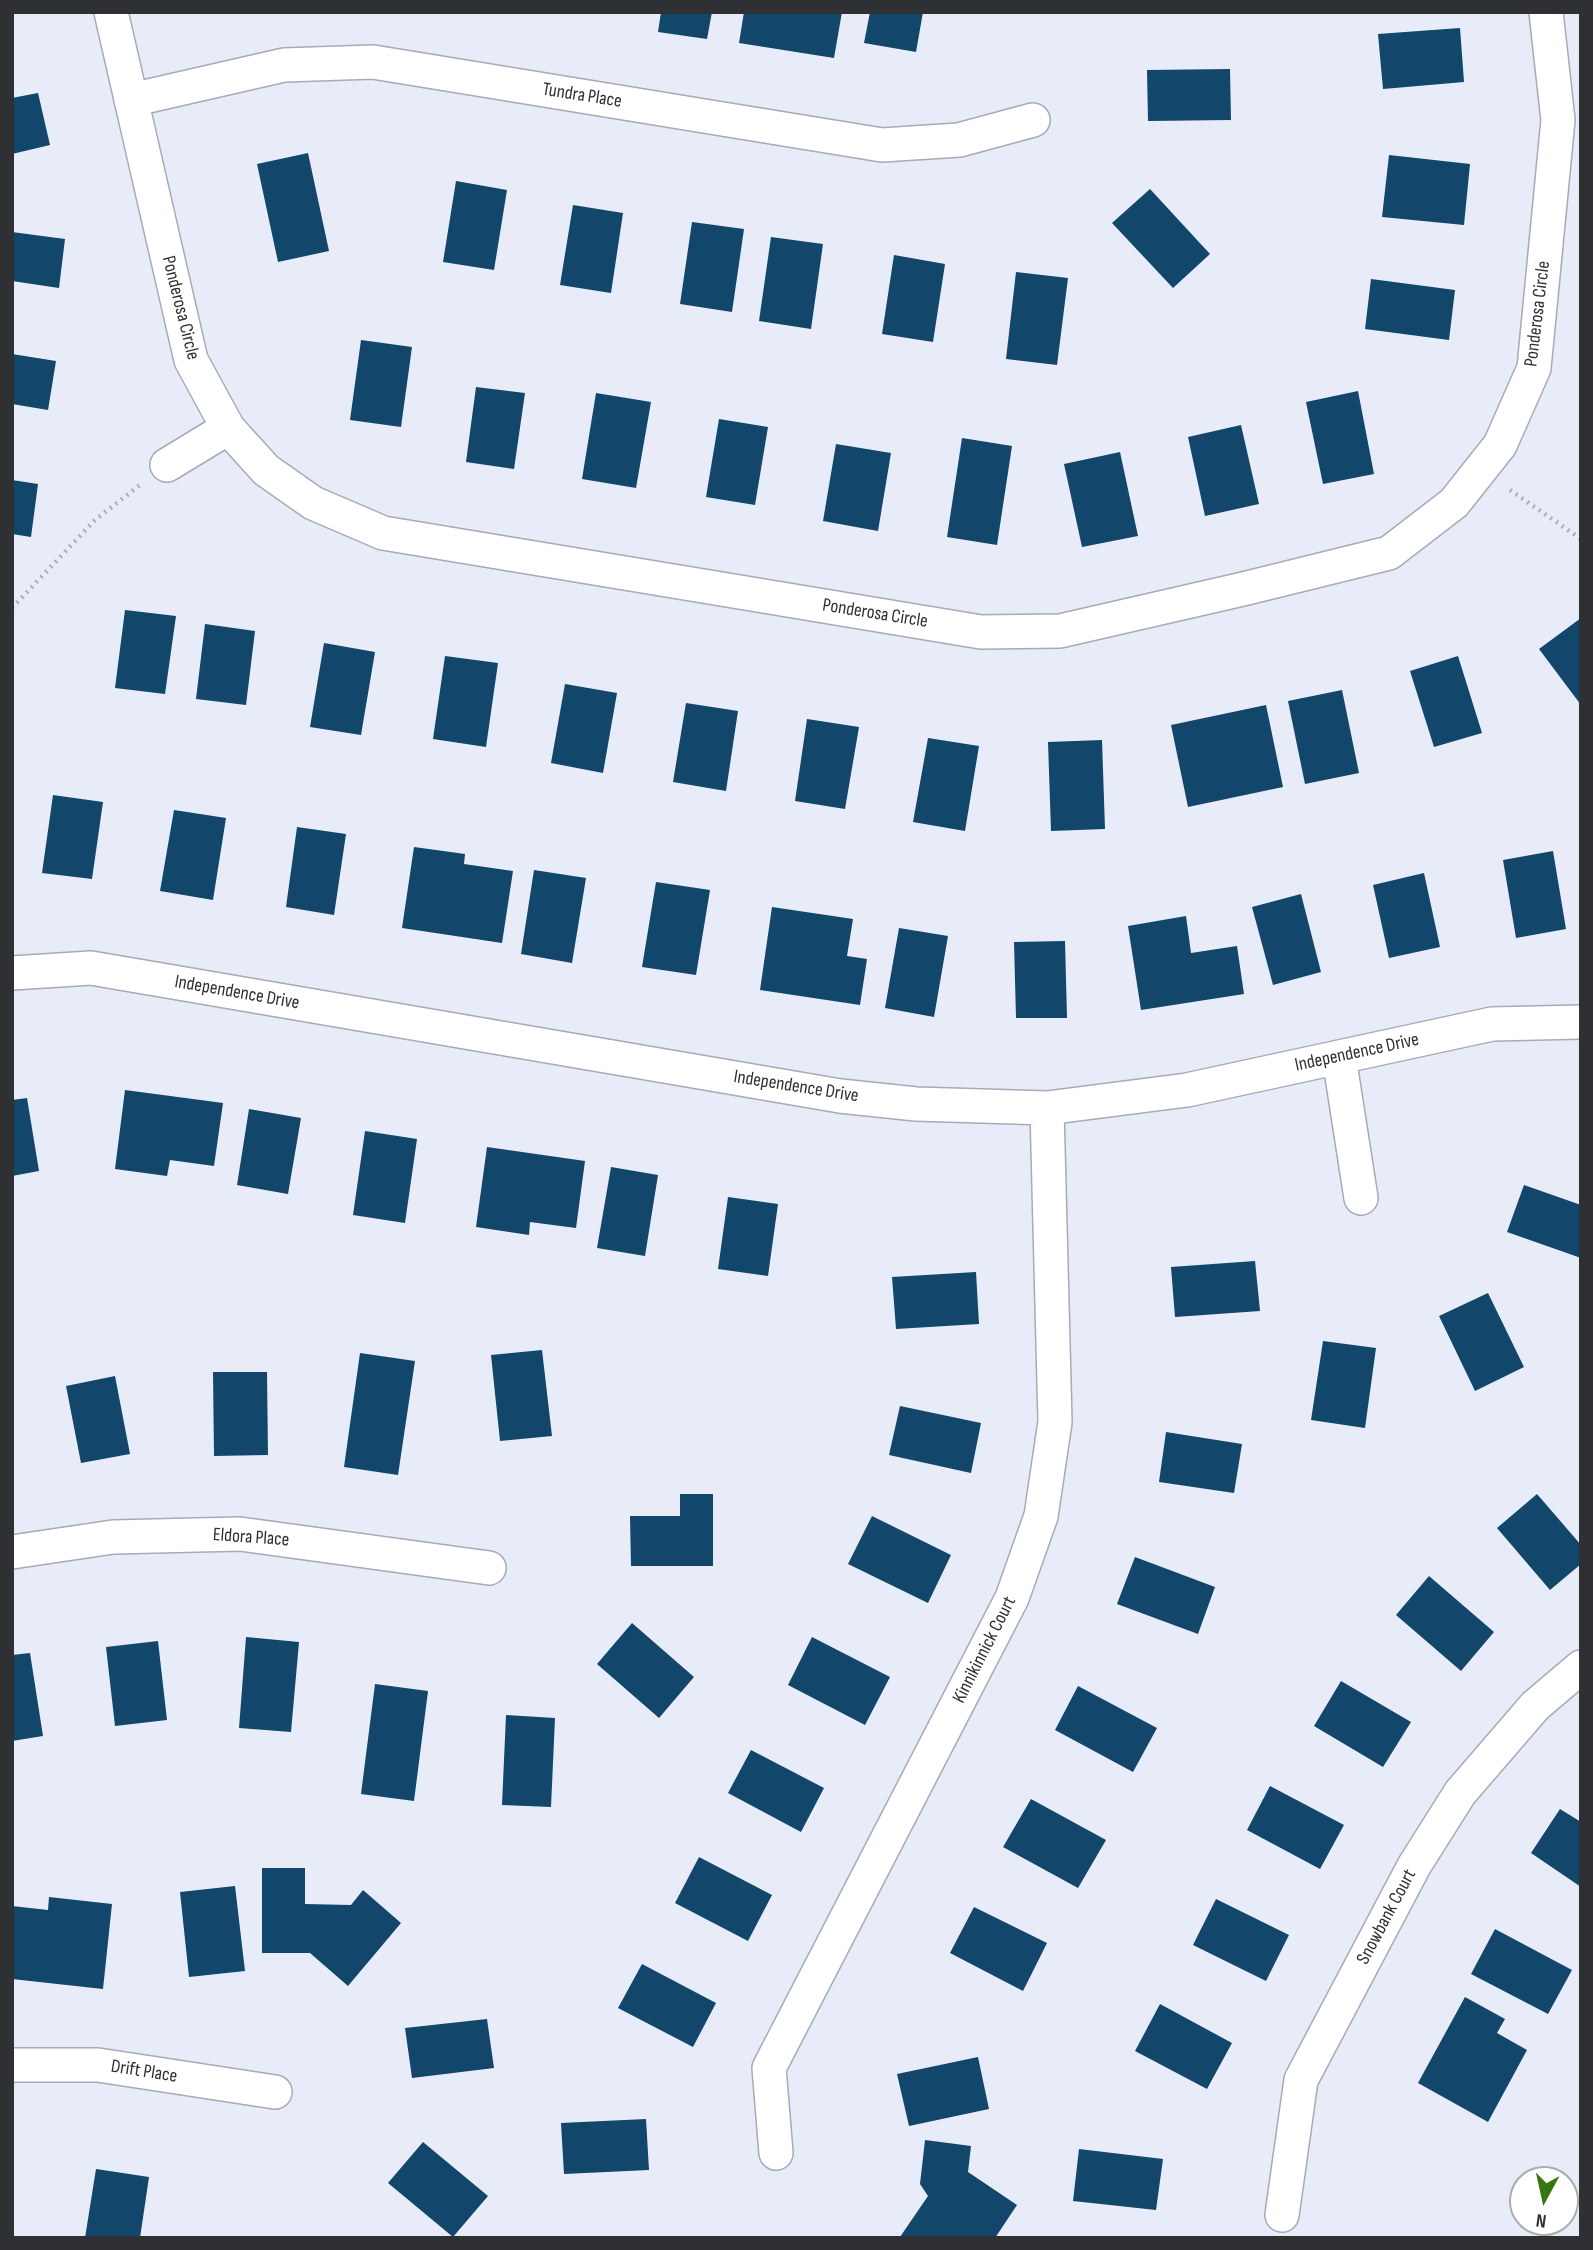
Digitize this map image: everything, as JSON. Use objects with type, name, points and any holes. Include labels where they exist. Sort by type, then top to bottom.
[{"type":"street","name":"Ponderosa Circle","points":[[111,12],[191,360],[228,428],[266,470],[313,503],[383,533],[981,632],[1060,631],[1389,553],[1454,503],[1500,445],[1534,368],[1558,120],[1546,12]]},
{"type":"street","name":"Tundra Place","points":[[131,100],[284,65],[373,62],[882,145],[958,140],[1033,120]]},
{"type":"street","points":[[167,465],[228,428]]},
{"type":"street","name":"Independence Drive","points":[[12,973],[90,968],[840,1096],[916,1104],[1047,1108],[1187,1090],[1492,1024],[1581,1022]]},
{"type":"street","points":[[1339,1057],[1361,1198]]},
{"type":"street","name":"Kinnikinnick Court","points":[[776,2153],[769,2067],[1012,1598],[1041,1516],[1055,1422],[1047,1108]]},
{"type":"street","name":"Eldora Place","points":[[12,1552],[113,1537],[240,1534],[489,1568]]},
{"type":"street","name":"Snowbank Court","points":[[1282,2215],[1301,2080],[1414,1866],[1460,1793],[1535,1706],[1581,1667]]},
{"type":"street","name":"Drift Place","points":[[12,2066],[98,2065],[275,2092]]},
{"type":"path","points":[[12,608],[95,520],[167,465]]},
{"type":"path","points":[[1481,470],[1581,539]]},
{"type":"building","points":[[661,12],[712,12],[707,39],[658,32]]},
{"type":"building","points":[[744,12],[842,12],[834,58],[739,43]]},
{"type":"building","points":[[870,12],[923,12],[916,52],[864,43]]},
{"type":"building","points":[[1460,28],[1464,82],[1383,89],[1378,34]]},
{"type":"building","points":[[1230,69],[1231,120],[1148,121],[1147,70]]},
{"type":"building","points":[[38,93],[50,145],[12,154],[12,98]]},
{"type":"building","points":[[308,153],[329,251],[278,262],[257,164]]},
{"type":"building","points":[[1389,155],[1470,164],[1464,225],[1382,217]]},
{"type":"building","points":[[456,181],[507,190],[494,270],[443,262]]},
{"type":"building","points":[[1150,189],[1210,254],[1173,288],[1112,223]]},
{"type":"building","points":[[573,205],[623,213],[611,293],[560,285]]},
{"type":"building","points":[[692,222],[744,229],[732,312],[680,304]]},
{"type":"building","points":[[12,232],[65,239],[59,288],[12,281]]},
{"type":"building","points":[[771,237],[823,244],[811,329],[759,321]]},
{"type":"building","points":[[894,255],[945,264],[933,342],[882,334]]},
{"type":"building","points":[[1016,272],[1068,278],[1057,365],[1006,359]]},
{"type":"building","points":[[1371,279],[1455,290],[1449,340],[1365,329]]},
{"type":"building","points":[[361,340],[412,347],[401,427],[350,420]]},
{"type":"building","points":[[12,354],[56,361],[48,410],[12,404]]},
{"type":"building","points":[[476,387],[525,393],[514,469],[466,462]]},
{"type":"building","points":[[1358,391],[1374,474],[1323,484],[1306,402]]},
{"type":"building","points":[[596,393],[651,402],[636,488],[582,479]]},
{"type":"building","points":[[719,419],[768,427],[755,505],[706,497]]},
{"type":"building","points":[[1241,425],[1259,504],[1205,516],[1188,437]]},
{"type":"building","points":[[962,438],[1012,446],[997,545],[947,537]]},
{"type":"building","points":[[836,444],[891,453],[878,531],[823,521]]},
{"type":"building","points":[[1120,452],[1138,536],[1082,547],[1064,464]]},
{"type":"building","points":[[12,480],[38,484],[31,537],[12,534]]},
{"type":"building","points":[[125,610],[176,616],[165,694],[115,688]]},
{"type":"building","points":[[1581,618],[1581,705],[1539,649]]},
{"type":"building","points":[[205,624],[255,631],[246,705],[196,699]]},
{"type":"building","points":[[324,643],[375,652],[361,735],[310,727]]},
{"type":"building","points":[[445,656],[498,663],[486,747],[433,739]]},
{"type":"building","points":[[1458,656],[1482,733],[1434,747],[1410,671]]},
{"type":"building","points":[[565,684],[617,693],[603,773],[551,763]]},
{"type":"building","points":[[1342,690],[1359,773],[1305,784],[1288,701]]},
{"type":"building","points":[[686,703],[738,711],[726,791],[673,782]]},
{"type":"building","points":[[1266,705],[1283,787],[1188,807],[1171,725]]},
{"type":"building","points":[[807,719],[859,727],[845,809],[795,801]]},
{"type":"building","points":[[928,738],[979,746],[965,831],[913,822]]},
{"type":"building","points":[[1102,740],[1105,829],[1051,831],[1048,742]]},
{"type":"building","points":[[53,795],[103,802],[92,879],[42,873]]},
{"type":"building","points":[[174,810],[226,818],[213,900],[160,891]]},
{"type":"building","points":[[297,827],[346,834],[334,915],[286,907]]},
{"type":"building","points":[[414,847],[465,854],[464,864],[513,871],[502,943],[402,928]]},
{"type":"building","points":[[1553,851],[1566,929],[1516,938],[1503,860]]},
{"type":"building","points":[[534,870],[586,878],[572,963],[521,954]]},
{"type":"building","points":[[1424,873],[1440,947],[1389,958],[1373,885]]},
{"type":"building","points":[[656,882],[710,890],[696,975],[642,967]]},
{"type":"building","points":[[1301,894],[1321,972],[1273,985],[1252,907]]},
{"type":"building","points":[[772,907],[853,919],[847,956],[867,959],[860,1005],[760,990]]},
{"type":"building","points":[[1186,916],[1191,953],[1237,946],[1244,994],[1141,1010],[1128,926]]},
{"type":"building","points":[[899,928],[948,936],[934,1017],[885,1008]]},
{"type":"building","points":[[1065,941],[1067,1018],[1016,1018],[1014,942]]},
{"type":"building","points":[[125,1090],[223,1103],[214,1166],[170,1160],[167,1176],[115,1169]]},
{"type":"building","points":[[27,1098],[39,1171],[12,1176],[12,1100]]},
{"type":"building","points":[[249,1109],[301,1118],[288,1194],[237,1185]]},
{"type":"building","points":[[365,1131],[417,1139],[405,1223],[353,1215]]},
{"type":"building","points":[[487,1147],[585,1161],[576,1228],[530,1222],[529,1235],[476,1227]]},
{"type":"building","points":[[611,1167],[658,1175],[645,1256],[597,1248]]},
{"type":"building","points":[[1524,1185],[1581,1205],[1581,1258],[1507,1232]]},
{"type":"building","points":[[728,1197],[778,1204],[768,1276],[718,1269]]},
{"type":"building","points":[[1255,1261],[1260,1311],[1175,1317],[1171,1267]]},
{"type":"building","points":[[976,1272],[979,1324],[896,1329],[892,1277]]},
{"type":"building","points":[[1488,1293],[1524,1367],[1475,1391],[1439,1316]]},
{"type":"building","points":[[1323,1341],[1376,1348],[1365,1428],[1311,1420]]},
{"type":"building","points":[[542,1350],[552,1436],[500,1441],[491,1355]]},
{"type":"building","points":[[360,1353],[415,1361],[398,1475],[344,1467]]},
{"type":"building","points":[[213,1372],[267,1372],[268,1455],[214,1456]]},
{"type":"building","points":[[115,1376],[130,1454],[81,1463],[66,1386]]},
{"type":"building","points":[[900,1406],[981,1423],[971,1473],[889,1455]]},
{"type":"building","points":[[1166,1432],[1242,1444],[1234,1493],[1159,1482]]},
{"type":"building","points":[[680,1494],[713,1494],[713,1566],[631,1566],[630,1516],[680,1516]]},
{"type":"building","points":[[1537,1494],[1581,1545],[1581,1564],[1550,1590],[1497,1528]]},
{"type":"building","points":[[872,1516],[951,1555],[928,1603],[848,1564]]},
{"type":"building","points":[[1135,1557],[1215,1587],[1198,1634],[1117,1604]]},
{"type":"building","points":[[1429,1576],[1494,1632],[1461,1671],[1396,1615]]},
{"type":"building","points":[[632,1623],[694,1677],[659,1718],[597,1664]]},
{"type":"building","points":[[246,1637],[299,1642],[291,1732],[239,1728]]},
{"type":"building","points":[[812,1637],[890,1677],[865,1725],[788,1685]]},
{"type":"building","points":[[158,1641],[167,1720],[115,1726],[106,1647]]},
{"type":"building","points":[[30,1653],[43,1736],[12,1741],[12,1655]]},
{"type":"building","points":[[1341,1681],[1411,1722],[1383,1767],[1314,1726]]},
{"type":"building","points":[[375,1684],[428,1691],[414,1801],[361,1794]]},
{"type":"building","points":[[1078,1686],[1157,1728],[1133,1772],[1055,1730]]},
{"type":"building","points":[[506,1715],[555,1718],[551,1807],[502,1805]]},
{"type":"building","points":[[751,1750],[824,1788],[801,1832],[728,1793]]},
{"type":"building","points":[[1270,1786],[1344,1825],[1320,1869],[1247,1830]]},
{"type":"building","points":[[1031,1799],[1106,1840],[1078,1888],[1003,1847]]},
{"type":"building","points":[[1560,1809],[1581,1822],[1581,1887],[1531,1853]]},
{"type":"building","points":[[699,1857],[772,1895],[748,1941],[675,1903]]},
{"type":"building","points":[[262,1868],[305,1868],[305,1904],[351,1905],[363,1890],[401,1923],[348,1986],[310,1953],[262,1953]]},
{"type":"building","points":[[235,1886],[245,1971],[189,1977],[180,1892]]},
{"type":"building","points":[[49,1897],[112,1904],[103,1989],[12,1979],[12,1906],[48,1910]]},
{"type":"building","points":[[1216,1899],[1289,1935],[1266,1981],[1193,1945]]},
{"type":"building","points":[[974,1907],[1047,1943],[1023,1991],[950,1953]]},
{"type":"building","points":[[1495,1929],[1572,1970],[1548,2014],[1471,1974]]},
{"type":"building","points":[[642,1964],[716,2003],[693,2047],[618,2008]]},
{"type":"building","points":[[1465,1997],[1505,2019],[1497,2033],[1527,2050],[1488,2122],[1418,2083]]},
{"type":"building","points":[[1160,2004],[1232,2043],[1207,2089],[1135,2051]]},
{"type":"building","points":[[487,2019],[494,2068],[412,2078],[405,2028]]},
{"type":"building","points":[[978,2057],[989,2109],[909,2126],[897,2074]]},
{"type":"building","points":[[646,2119],[649,2170],[564,2174],[561,2123]]},
{"type":"building","points":[[925,2140],[971,2146],[968,2172],[1017,2205],[995,2238],[900,2237],[928,2196],[920,2184]]},
{"type":"building","points":[[423,2142],[488,2196],[453,2237],[388,2183]]},
{"type":"building","points":[[1079,2149],[1163,2159],[1156,2210],[1073,2201]]},
{"type":"building","points":[[96,2169],[149,2177],[140,2238],[85,2238]]}]
